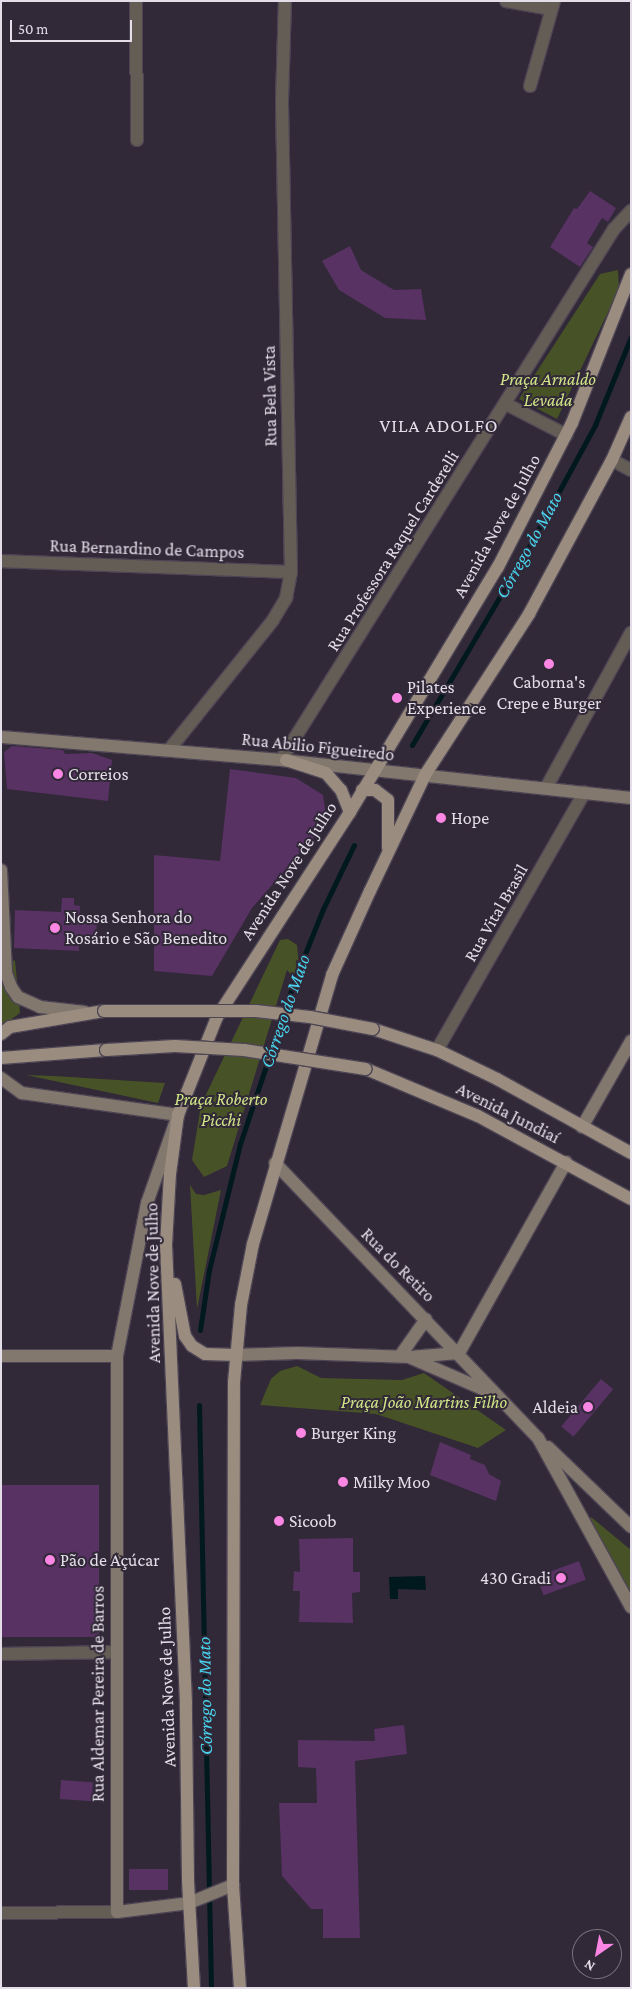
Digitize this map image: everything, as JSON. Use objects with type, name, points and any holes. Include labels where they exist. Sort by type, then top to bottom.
[{"type":"main road","name":"Avenida Nove de Julho","points":[[194,1988],[186,1703],[166,1245],[170,1174],[178,1115],[217,1017],[350,812],[374,769],[498,567],[566,436],[631,274]]},
{"type":"main road","points":[[240,1988],[233,1885],[236,1355],[241,1305],[253,1244],[275,1163],[332,975],[426,775],[530,614],[612,460],[631,417]]},
{"type":"main road","points":[[284,760],[326,773],[341,790],[350,812]]},
{"type":"main road","points":[[362,790],[375,790],[388,800],[387,855]]},
{"type":"main road","name":"Avenida Jundiaí","points":[[1,1034],[10,1027],[85,1012],[256,1011],[310,1017],[373,1029],[437,1050],[631,1153]]},
{"type":"main road","name":"Avenida Jundiaí","points":[[1,1058],[175,1046],[244,1050],[366,1069],[478,1116],[566,1162],[631,1199]]},
{"type":"main road","points":[[166,1245],[186,1336],[192,1346],[205,1354],[236,1355]]},
{"type":"street","points":[[136,1],[137,140]]},
{"type":"street","name":"Rua Bela Vista","points":[[169,750],[273,620],[286,598],[291,572],[282,101],[285,1]]},
{"type":"street","points":[[506,1],[552,5],[530,86]]},
{"type":"street","name":"Rua Professora Raquel Carderelli","points":[[284,760],[614,229],[631,211]]},
{"type":"street","points":[[506,404],[566,436]]},
{"type":"street","points":[[612,460],[631,470]]},
{"type":"street","name":"Rua Bernardino de Campos","points":[[1,561],[291,572]]},
{"type":"street","points":[[546,788],[631,633]]},
{"type":"street","name":"Rua Abilio Figueiredo","points":[[1,737],[284,760],[631,798]]},
{"type":"street","name":"Rua Vital Brasil","points":[[437,1050],[585,792]]},
{"type":"street","points":[[1,870],[6,973],[11,987],[18,997],[34,1004],[85,1012]]},
{"type":"street","points":[[582,1127],[631,1041]]},
{"type":"street","points":[[1,1078],[22,1093],[178,1115]]},
{"type":"street","name":"Rua Aldemar Pereira de Barros","points":[[117,1912],[115,1652],[117,1356],[147,1204],[178,1115]]},
{"type":"street","points":[[236,1355],[405,1356],[459,1352],[566,1162]]},
{"type":"street","name":"Rua do Retiro","points":[[275,1163],[459,1352],[494,1394],[538,1438],[631,1606]]},
{"type":"street","points":[[405,1356],[426,1318]]},
{"type":"street","points":[[1,1356],[117,1356]]},
{"type":"street","name":"Rua do Retiro","points":[[405,1356],[494,1394]]},
{"type":"street","points":[[538,1438],[631,1527]]},
{"type":"street","points":[[1,1654],[115,1652]]},
{"type":"street","points":[[1,1913],[117,1912],[191,1902],[233,1885]]},
{"type":"green space","name":"Praça Arnaldo Levada","points":[[618,270],[619,289],[557,419],[519,399],[600,274]]},
{"type":"green space","name":"Praça Roberto Picchi","points":[[288,939],[297,945],[301,985],[287,970],[227,1166],[204,1177],[192,1160],[201,1105],[280,940]]},
{"type":"green space","points":[[15,960],[20,1013],[1,1027],[1,968]]},
{"type":"green space","points":[[26,1075],[54,1076],[165,1083],[158,1103]]},
{"type":"green space","points":[[190,1185],[196,1194],[204,1195],[221,1190],[197,1309]]},
{"type":"green space","name":"Praça João Martins Filho","points":[[297,1366],[321,1378],[402,1380],[424,1373],[506,1430],[478,1448],[376,1414],[260,1405],[271,1379],[280,1371]]},
{"type":"green space","points":[[591,1517],[631,1550],[630,1591],[588,1524]]},
{"type":"shaded area","points":[[425,1576],[426,1590],[398,1589],[398,1599],[390,1599],[389,1577]]},
{"type":"building","points":[[590,191],[616,208],[608,222],[602,218],[587,243],[593,247],[580,267],[550,247],[574,208],[577,209]]},
{"type":"building","points":[[350,246],[361,270],[394,290],[421,289],[426,320],[385,318],[339,290],[322,261]]},
{"type":"building","name":"Correios","points":[[12,746],[63,750],[65,754],[92,753],[112,760],[108,801],[7,789],[4,752]]},
{"type":"building","points":[[230,769],[296,778],[323,795],[327,822],[252,908],[212,976],[154,971],[154,855],[220,861]]},
{"type":"building","name":"Nossa Senhora do Rosário e São Benedito","points":[[62,898],[74,898],[74,905],[80,906],[79,920],[97,921],[96,937],[79,936],[79,951],[14,948],[15,910],[61,912]]},
{"type":"building","name":"Aldeia","points":[[601,1379],[613,1389],[573,1437],[561,1426]]},
{"type":"building","points":[[440,1442],[471,1455],[470,1459],[485,1465],[489,1474],[501,1481],[496,1501],[430,1475]]},
{"type":"building","name":"Pão de Açúcar","points":[[1,1485],[99,1485],[99,1637],[1,1637]]},
{"type":"building","points":[[353,1538],[353,1572],[360,1572],[360,1592],[352,1593],[353,1623],[299,1622],[300,1591],[293,1591],[294,1571],[300,1572],[299,1539]]},
{"type":"building","name":"430 Gradi","points":[[579,1561],[586,1580],[544,1595],[537,1576]]},
{"type":"building","points":[[404,1725],[407,1754],[355,1761],[360,1938],[323,1938],[323,1909],[311,1909],[282,1876],[279,1803],[317,1803],[316,1768],[298,1767],[298,1740],[375,1741],[374,1729]]},
{"type":"building","points":[[61,1780],[93,1782],[92,1801],[60,1799]]},
{"type":"building","points":[[129,1869],[168,1869],[168,1890],[129,1890]]},
{"type":"waterway","name":"Córrego do Mato","points":[[412,745],[521,561],[595,425],[631,337]]},
{"type":"waterway","name":"Córrego do Mato","points":[[200,1330],[209,1270],[240,1144],[296,976],[323,909],[354,845]]},
{"type":"waterway","name":"Córrego do Mato","points":[[199,1405],[211,1988]]},
{"type":"place","name":"Caborna's Crepe e Burger","points":[[549,664]]},
{"type":"place","name":"Pilates Experience","points":[[397,698]]},
{"type":"place","name":"Correios","points":[[58,774]]},
{"type":"place","name":"Hope","points":[[441,818]]},
{"type":"place","name":"Nossa Senhora do Rosário e São Benedito","points":[[55,928]]},
{"type":"place","name":"Aldeia","points":[[588,1407]]},
{"type":"place","name":"Burger King","points":[[301,1433]]},
{"type":"place","name":"Milky Moo","points":[[343,1482]]},
{"type":"place","name":"Sicoob","points":[[279,1521]]},
{"type":"place","name":"Pão de Açúcar","points":[[50,1560]]},
{"type":"place","name":"430 Gradi","points":[[561,1578]]},
{"type":"district","name":"VILA ADOLFO","points":[[439,426]]}]
